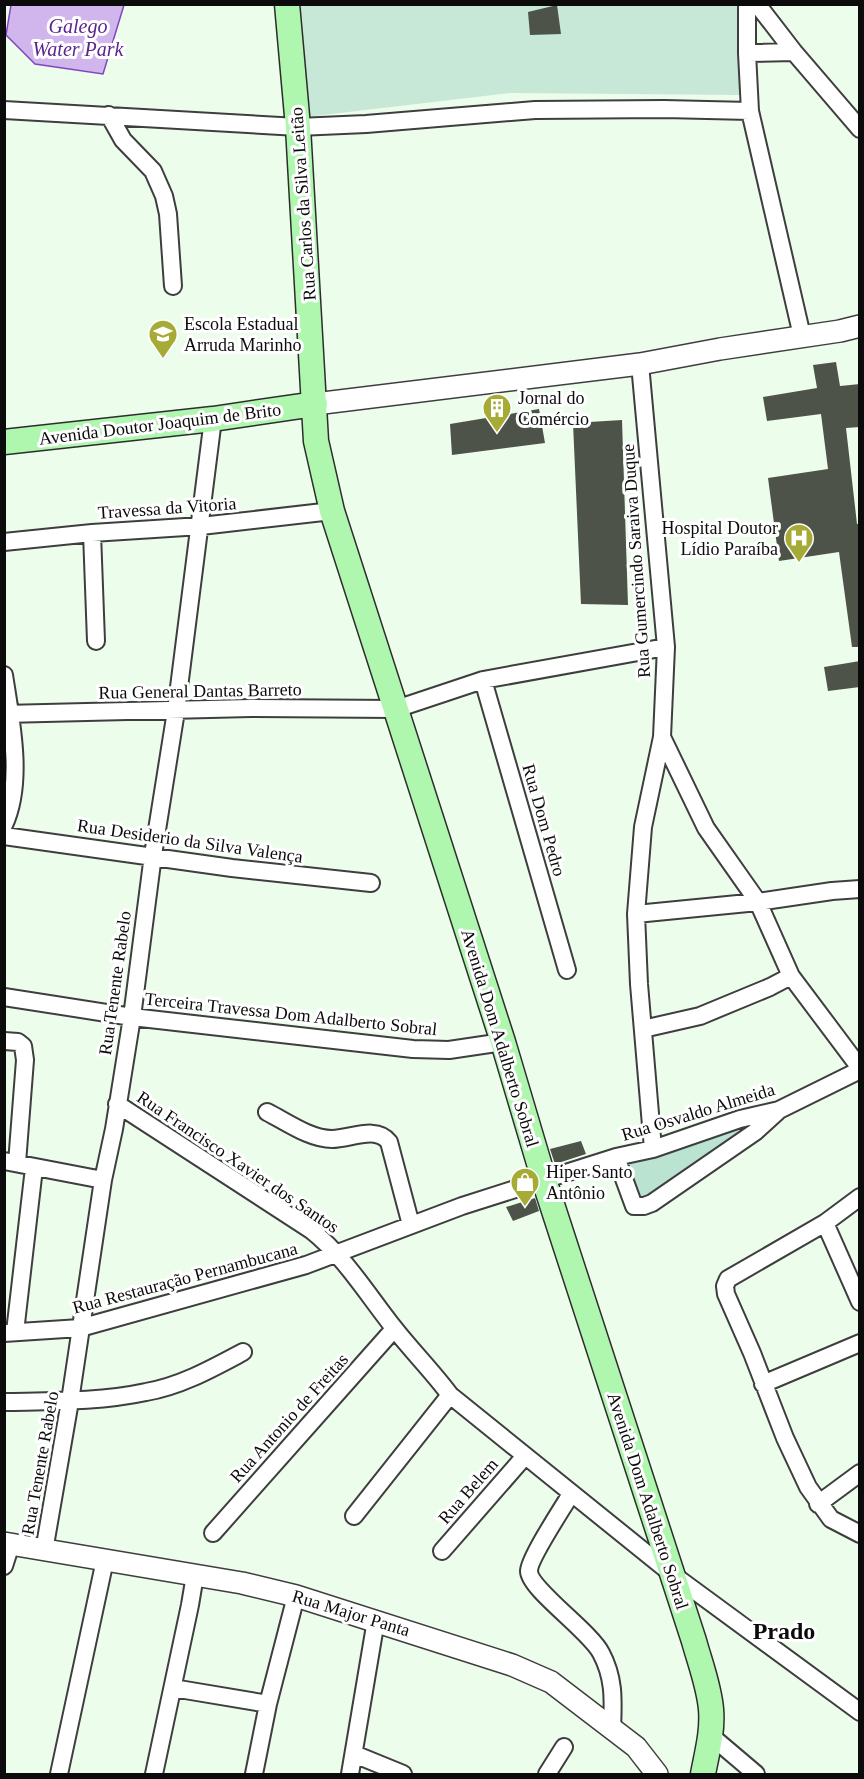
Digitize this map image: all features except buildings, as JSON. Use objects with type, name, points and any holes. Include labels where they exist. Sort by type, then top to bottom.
[{"type":"main road","name":"Rua Carlos da Silva Leitão","points":[[287,4],[298,127],[315,404]]},
{"type":"main road","name":"Avenida Doutor Joaquim de Brito","points":[[4,442],[213,420],[315,404]]},
{"type":"main road","name":"Avenida Dom Adalberto Sobral","points":[[315,404],[316,441],[332,511],[708,1689],[711,1708],[710,1738],[703,1774]]},
{"type":"street","points":[[747,4],[750,111],[802,336]]},
{"type":"street","points":[[757,4],[794,52],[857,123]]},
{"type":"street","points":[[747,52],[794,52]]},
{"type":"street","points":[[4,110],[298,127],[366,124],[535,110],[750,111]]},
{"type":"street","points":[[109,115],[123,140],[153,171],[164,196],[168,214],[173,286]]},
{"type":"street","points":[[315,404],[640,364],[802,336],[853,330]]},
{"type":"street","name":"Rua Gumercindo Saraiva Duque","points":[[640,364],[666,646],[662,737],[643,827],[636,914],[653,1149]]},
{"type":"street","name":"Rua Tenente Rabelo","points":[[44,1551],[70,1401],[103,1180],[132,1017],[153,855],[176,711],[213,420]]},
{"type":"street","name":"Travessa da Vitoria","points":[[4,542],[92,533],[201,526],[332,511]]},
{"type":"street","points":[[92,533],[96,641]]},
{"type":"street","name":"Rua General Dantas Barreto","points":[[7,714],[251,708],[396,708],[483,680],[666,646]]},
{"type":"street","points":[[4,675],[16,783],[13,804],[4,825]]},
{"type":"street","name":"Rua Dom Pedro","points":[[483,680],[567,970]]},
{"type":"street","points":[[662,737],[706,828],[758,903],[791,976],[860,1069]]},
{"type":"street","name":"Rua Desiderio da Silva Valença","points":[[4,836],[153,855],[232,868],[371,883]]},
{"type":"street","points":[[636,914],[758,903],[832,891],[860,889]]},
{"type":"street","points":[[643,1029],[700,1016],[791,976]]},
{"type":"street","name":"Terceira Travessa Dom Adalberto Sobral","points":[[4,996],[132,1017],[413,1049],[449,1050],[503,1042]]},
{"type":"street","points":[[4,1041],[18,1042],[23,1046],[25,1060],[10,1162],[103,1180]]},
{"type":"street","name":"Rua Osvaldo Almeida","points":[[411,1225],[462,1206],[616,1157],[653,1149],[740,1119],[778,1110],[860,1069]]},
{"type":"street","name":"Rua Francisco Xavier dos Santos","points":[[117,1104],[311,1230],[337,1253],[394,1329],[450,1395],[672,1574],[860,1712]]},
{"type":"street","points":[[616,1157],[634,1206],[644,1206],[652,1203],[756,1132],[778,1110]]},
{"type":"street","points":[[267,1112],[323,1139],[373,1133],[382,1135],[389,1143],[411,1225]]},
{"type":"street","points":[[10,1333],[34,1168]]},
{"type":"street","points":[[860,1197],[825,1223],[728,1279],[725,1286],[726,1294],[785,1438],[818,1504],[831,1520],[860,1534]]},
{"type":"street","points":[[825,1223],[860,1302]]},
{"type":"street","name":"Rua Restauração Pernambucana","points":[[10,1333],[80,1328],[306,1266],[411,1225]]},
{"type":"street","name":"Rua Antonio de Freitas","points":[[213,1533],[394,1329]]},
{"type":"street","points":[[763,1384],[860,1343]]},
{"type":"street","points":[[4,1402],[70,1401],[147,1392],[187,1379],[243,1352]]},
{"type":"street","points":[[354,1516],[450,1395]]},
{"type":"street","name":"Rua Belem","points":[[442,1551],[525,1456]]},
{"type":"street","points":[[818,1504],[860,1473]]},
{"type":"street","points":[[571,1494],[529,1569],[537,1587],[590,1638],[601,1652],[613,1684],[612,1730]]},
{"type":"street","points":[[4,1566],[8,1544]]},
{"type":"street","name":"Rua Major Panta","points":[[8,1544],[195,1575],[296,1596],[534,1673],[550,1682],[636,1747],[657,1774]]},
{"type":"street","points":[[59,1774],[105,1560]]},
{"type":"street","points":[[154,1774],[195,1575]]},
{"type":"street","points":[[254,1774],[268,1704],[296,1596]]},
{"type":"street","points":[[350,1774],[376,1620]]},
{"type":"street","points":[[173,1688],[268,1704]]},
{"type":"street","points":[[710,1738],[756,1774]]},
{"type":"street","points":[[547,1774],[564,1747]]},
{"type":"street","points":[[354,1754],[403,1774]]},
{"type":"green space","points":[[297,5],[738,5],[740,95],[510,93],[306,117]]},
{"type":"green space","points":[[779,1110],[644,1206],[616,1157]]},
{"type":"water","name":"Galego Water Park","points":[[11,5],[124,5],[103,74],[35,64],[6,35]]},
{"type":"place","name":"Escola Estadual Arruda Marinho","points":[[163,360]]},
{"type":"place","name":"Jornal do Comércio","points":[[497,434]]},
{"type":"place","name":"Hospital Doutor Lídio Paraíba","points":[[799,564]]},
{"type":"place","name":"Hiper Santo Antônio","points":[[525,1208]]},
{"type":"district","name":"Prado","points":[[784,1631]]}]
